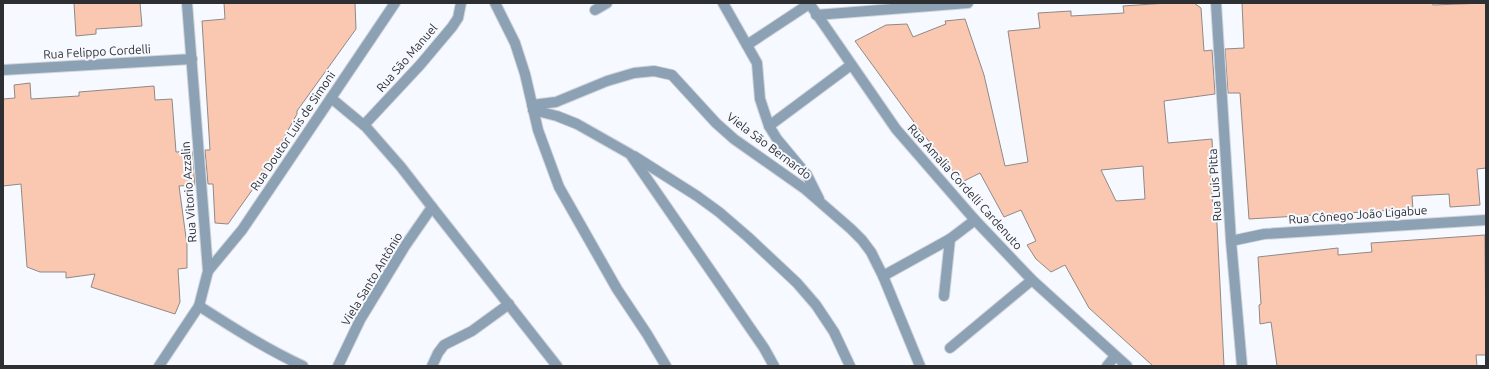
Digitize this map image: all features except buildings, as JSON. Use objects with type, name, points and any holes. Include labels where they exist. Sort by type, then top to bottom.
[{"type":"street","name":"Rua Vitorio Azzalin","points":[[159,366],[199,306],[208,271],[187,3]]},
{"type":"street","name":"Rua Doutor Luis de Simoni","points":[[208,271],[242,230],[395,3]]},
{"type":"street","name":"Rua São Manuel","points":[[364,126],[420,65],[452,27],[458,18],[461,3]]},
{"type":"street","points":[[495,3],[514,43],[525,74],[543,147],[559,187],[616,289],[647,334],[666,366]]},
{"type":"street","points":[[595,10],[607,3]]},
{"type":"street","name":"Viela São Bernardo","points":[[723,3],[757,63],[760,99],[769,126],[777,139],[807,175],[821,202]]},
{"type":"street","points":[[816,15],[968,3]]},
{"type":"street","name":"Rua Luis Pitta","points":[[1216,3],[1242,366]]},
{"type":"street","points":[[747,45],[809,4]]},
{"type":"street","name":"Rua Amalia Cordelli Cardenuto","points":[[809,4],[896,129],[975,220],[1032,280],[1126,366]]},
{"type":"street","name":"Rua Felippo Cordelli","points":[[3,70],[192,59]]},
{"type":"street","points":[[769,126],[851,65]]},
{"type":"street","name":"Viela São Bernardo","points":[[533,107],[556,102],[607,81],[634,73],[654,71],[668,74],[674,78],[716,123],[734,139],[821,202],[862,240],[871,252],[883,276],[920,366]]},
{"type":"street","points":[[331,98],[364,126],[401,167],[558,366]]},
{"type":"street","points":[[533,107],[578,124],[630,154],[697,196],[719,212],[798,282],[834,332],[850,366]]},
{"type":"street","points":[[630,154],[764,348],[774,366]]},
{"type":"street","name":"Viela Santo Antônio","points":[[338,366],[360,320],[405,246],[432,207]]},
{"type":"street","points":[[883,276],[950,239],[975,220]]},
{"type":"street","name":"Rua Cônego João Ligabue","points":[[1232,241],[1264,234],[1486,220]]},
{"type":"street","points":[[944,296],[950,239]]},
{"type":"street","points":[[950,348],[1032,280]]},
{"type":"street","points":[[432,366],[438,353],[444,345],[472,331],[509,304]]},
{"type":"street","points":[[199,306],[261,344],[303,366]]},
{"type":"street","points":[[1107,366],[1115,356]]}]
